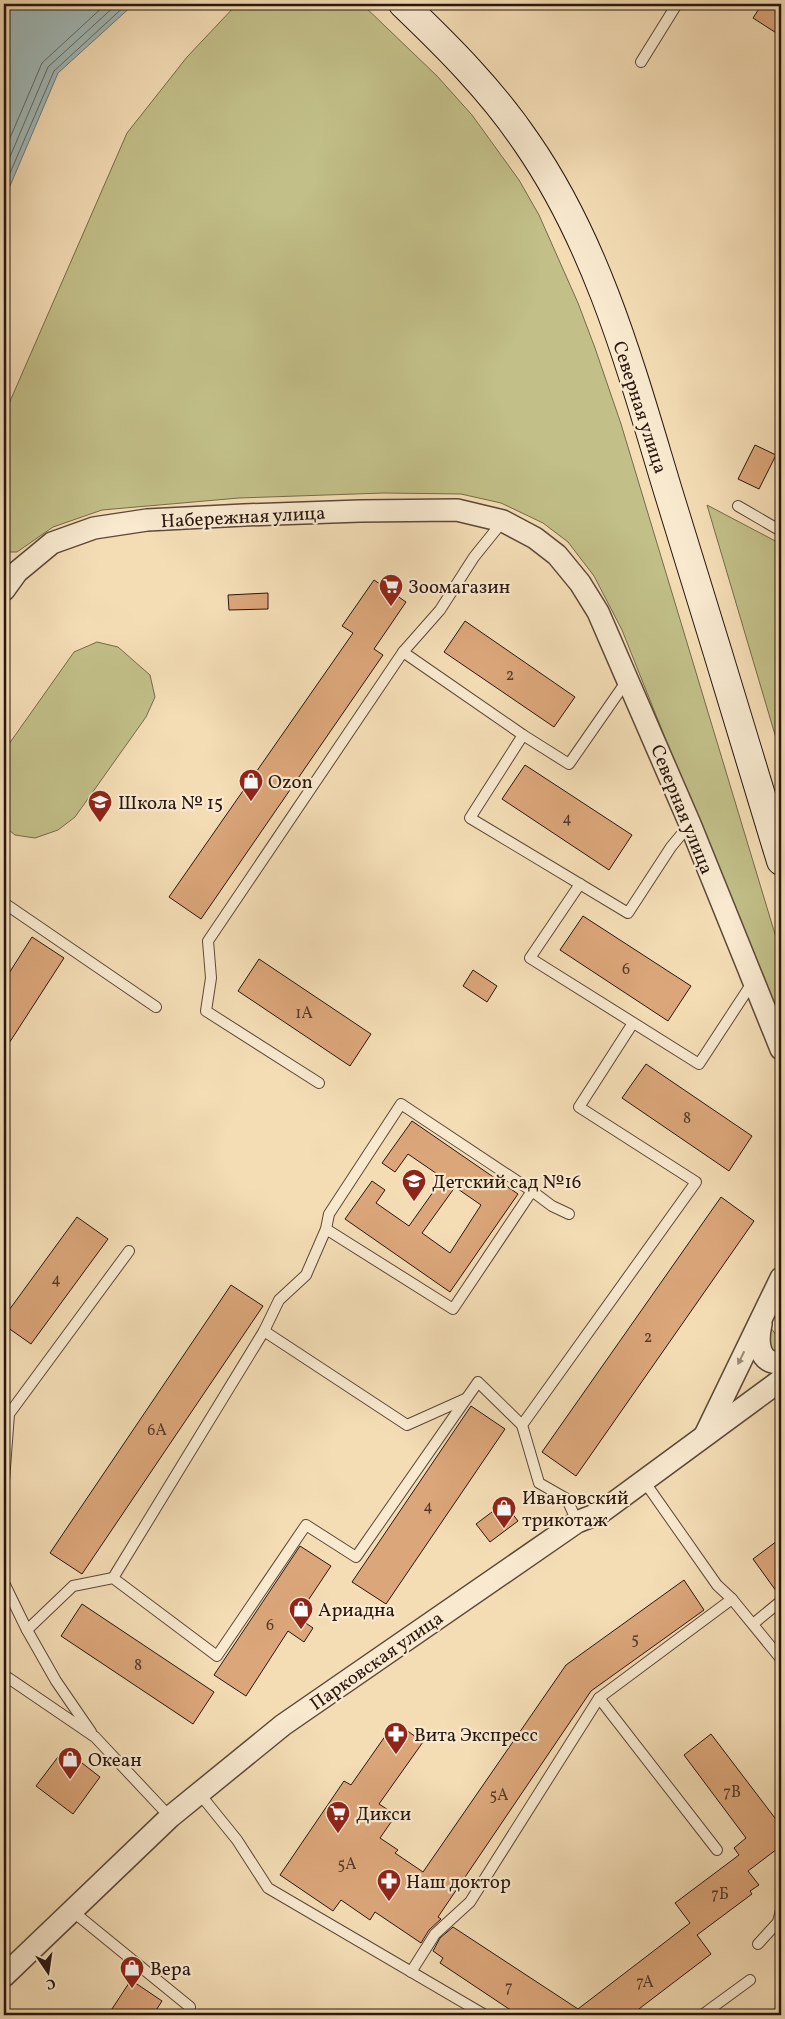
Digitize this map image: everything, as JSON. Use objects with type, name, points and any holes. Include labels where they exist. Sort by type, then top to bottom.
[{"type":"main road","name":"Северная улица","points":[[403,4],[492,94],[528,144],[586,246],[614,319],[642,406],[781,861]]},
{"type":"street","name":"Набережная улица","points":[[4,590],[17,572],[52,544],[94,528],[147,520],[360,511],[457,510],[503,521]]},
{"type":"street","name":"Северная улица","points":[[503,521],[536,538],[557,555],[580,583],[598,612],[629,678],[781,1049]]},
{"type":"street","points":[[704,1437],[781,1278]]},
{"type":"street","points":[[762,1314],[758,1342],[762,1355],[781,1376]]},
{"type":"street","name":"Парковская улица","points":[[4,1976],[170,1817],[283,1725],[577,1522],[600,1513],[704,1437],[781,1376]]},
{"type":"lane","points":[[641,62],[677,4]]},
{"type":"lane","points":[[738,506],[781,531]]},
{"type":"lane","points":[[319,1083],[206,1011],[210,978],[208,941],[403,652],[440,610],[474,556],[503,521]]},
{"type":"lane","points":[[403,652],[523,735],[570,764],[629,678]]},
{"type":"lane","points":[[523,735],[470,818],[628,913],[671,847],[690,824]]},
{"type":"lane","points":[[580,884],[530,958],[698,1064],[754,980]]},
{"type":"lane","points":[[4,903],[156,1007]]},
{"type":"lane","points":[[522,1426],[696,1182],[579,1107],[633,1023]]},
{"type":"lane","points":[[26,1630],[73,1586],[113,1578],[264,1331],[280,1300],[306,1275],[326,1229],[329,1214],[401,1104],[552,1206],[569,1214]]},
{"type":"lane","points":[[326,1229],[453,1309],[532,1191]]},
{"type":"lane","points":[[4,1481],[6,1414],[129,1251]]},
{"type":"lane","points":[[264,1331],[406,1425],[466,1399]]},
{"type":"lane","points":[[113,1578],[217,1656],[306,1525],[356,1557],[478,1382],[522,1426],[539,1483],[566,1499],[577,1522]]},
{"type":"lane","points":[[644,1481],[718,1585],[732,1599],[781,1659]]},
{"type":"lane","points":[[4,1583],[26,1630],[56,1681],[95,1737],[170,1817]]},
{"type":"lane","points":[[411,1972],[435,1934],[470,1902],[599,1698],[732,1599]]},
{"type":"lane","points":[[752,1624],[781,1601]]},
{"type":"lane","points":[[4,1675],[95,1737]]},
{"type":"lane","points":[[599,1698],[717,1850]]},
{"type":"lane","points":[[199,1793],[238,1840],[268,1888],[485,2015]]},
{"type":"lane","points":[[71,1910],[190,2007],[187,2015]]},
{"type":"lane","points":[[758,1944],[778,1922],[781,1910]]},
{"type":"lane","points":[[702,2015],[750,1980]]},
{"type":"shaded area","points":[[237,4],[362,4],[437,76],[472,115],[519,180],[539,215],[578,303],[621,424],[781,954],[781,1023],[622,630],[594,576],[568,542],[543,523],[501,503],[461,494],[384,493],[239,498],[102,510],[53,527],[17,552],[4,552],[4,415],[127,133],[187,57]]},
{"type":"shaded area","points":[[707,505],[781,544],[781,755]]},
{"type":"shaded area","points":[[97,642],[118,647],[150,675],[155,697],[146,717],[75,817],[58,830],[35,838],[15,835],[4,826],[4,751],[74,652]]},
{"type":"shaded area","points":[[770,1327],[781,1341],[781,1354],[770,1348],[767,1334]]},
{"type":"water","points":[[4,4],[134,4],[58,73],[4,200]]},
{"type":"building","points":[[762,4],[781,4],[781,36],[753,18]]},
{"type":"building","points":[[755,445],[776,455],[759,489],[738,479]]},
{"type":"building","points":[[374,580],[406,602],[374,649],[383,655],[201,919],[169,897],[353,633],[342,626]]},
{"type":"building","points":[[268,593],[268,609],[229,610],[228,595]]},
{"type":"building","points":[[465,621],[575,697],[554,727],[444,652]]},
{"type":"building","points":[[525,765],[632,835],[609,870],[502,799]]},
{"type":"building","points":[[583,916],[691,986],[668,1021],[560,950]]},
{"type":"building","points":[[32,937],[64,958],[4,1051],[4,981]]},
{"type":"building","points":[[259,959],[371,1034],[350,1066],[238,991]]},
{"type":"building","points":[[473,970],[497,986],[487,1002],[463,986]]},
{"type":"building","points":[[646,1064],[752,1136],[729,1171],[622,1098]]},
{"type":"building","points":[[412,1121],[518,1194],[450,1292],[345,1219],[372,1181],[385,1190],[376,1203],[409,1226],[443,1178],[408,1154],[395,1172],[382,1163]],"holes":[[[455,1187],[481,1205],[450,1253],[422,1233]]]},
{"type":"building","points":[[721,1197],[754,1221],[576,1476],[542,1452]]},
{"type":"building","points":[[77,1217],[108,1239],[31,1344],[4,1325],[4,1317]]},
{"type":"building","points":[[231,1285],[263,1306],[82,1574],[50,1553]]},
{"type":"building","points":[[471,1406],[505,1429],[386,1604],[352,1582]]},
{"type":"building","points":[[504,1503],[518,1521],[490,1542],[476,1524]]},
{"type":"building","points":[[781,1538],[781,1594],[779,1595],[753,1559]]},
{"type":"building","points":[[300,1546],[331,1566],[297,1617],[313,1628],[304,1642],[288,1631],[246,1696],[214,1675]]},
{"type":"building","points":[[684,1580],[704,1610],[591,1691],[438,1917],[441,1919],[429,1930],[421,1943],[375,1912],[370,1920],[341,1900],[333,1911],[280,1875],[344,1781],[351,1785],[395,1722],[423,1742],[379,1804],[396,1815],[380,1838],[398,1850],[395,1853],[423,1872],[566,1665]]},
{"type":"building","points":[[82,1604],[214,1692],[193,1724],[61,1636]]},
{"type":"building","points":[[711,1734],[781,1826],[781,1846],[748,1871],[759,1885],[750,1891],[752,1894],[697,1935],[711,1954],[631,2015],[518,2015],[440,1963],[443,1958],[433,1951],[440,1938],[453,1927],[578,2009],[690,1923],[675,1903],[739,1855],[734,1848],[746,1838],[684,1755]]},
{"type":"building","name":"Океан","points":[[64,1749],[100,1777],[73,1814],[36,1786]]},
{"type":"building","points":[[131,1980],[162,2001],[153,2015],[108,2015]]},
{"type":"place","name":"Зоомагазин","points":[[391,607]]},
{"type":"place","name":"Ozon","points":[[251,802]]},
{"type":"place","name":"Школа № 15","points":[[100,823]]},
{"type":"place","name":"Детский сад №16","points":[[414,1202]]},
{"type":"place","name":"Ивановский трикотаж","points":[[504,1529]]},
{"type":"place","name":"Ариадна","points":[[301,1630]]},
{"type":"place","name":"Вита Экспресс","points":[[396,1755]]},
{"type":"place","name":"Океан","points":[[70,1780]]},
{"type":"place","name":"Дикси","points":[[338,1834]]},
{"type":"place","name":"Наш доктор","points":[[389,1902]]},
{"type":"place","name":"Вера","points":[[132,1989]]}]
